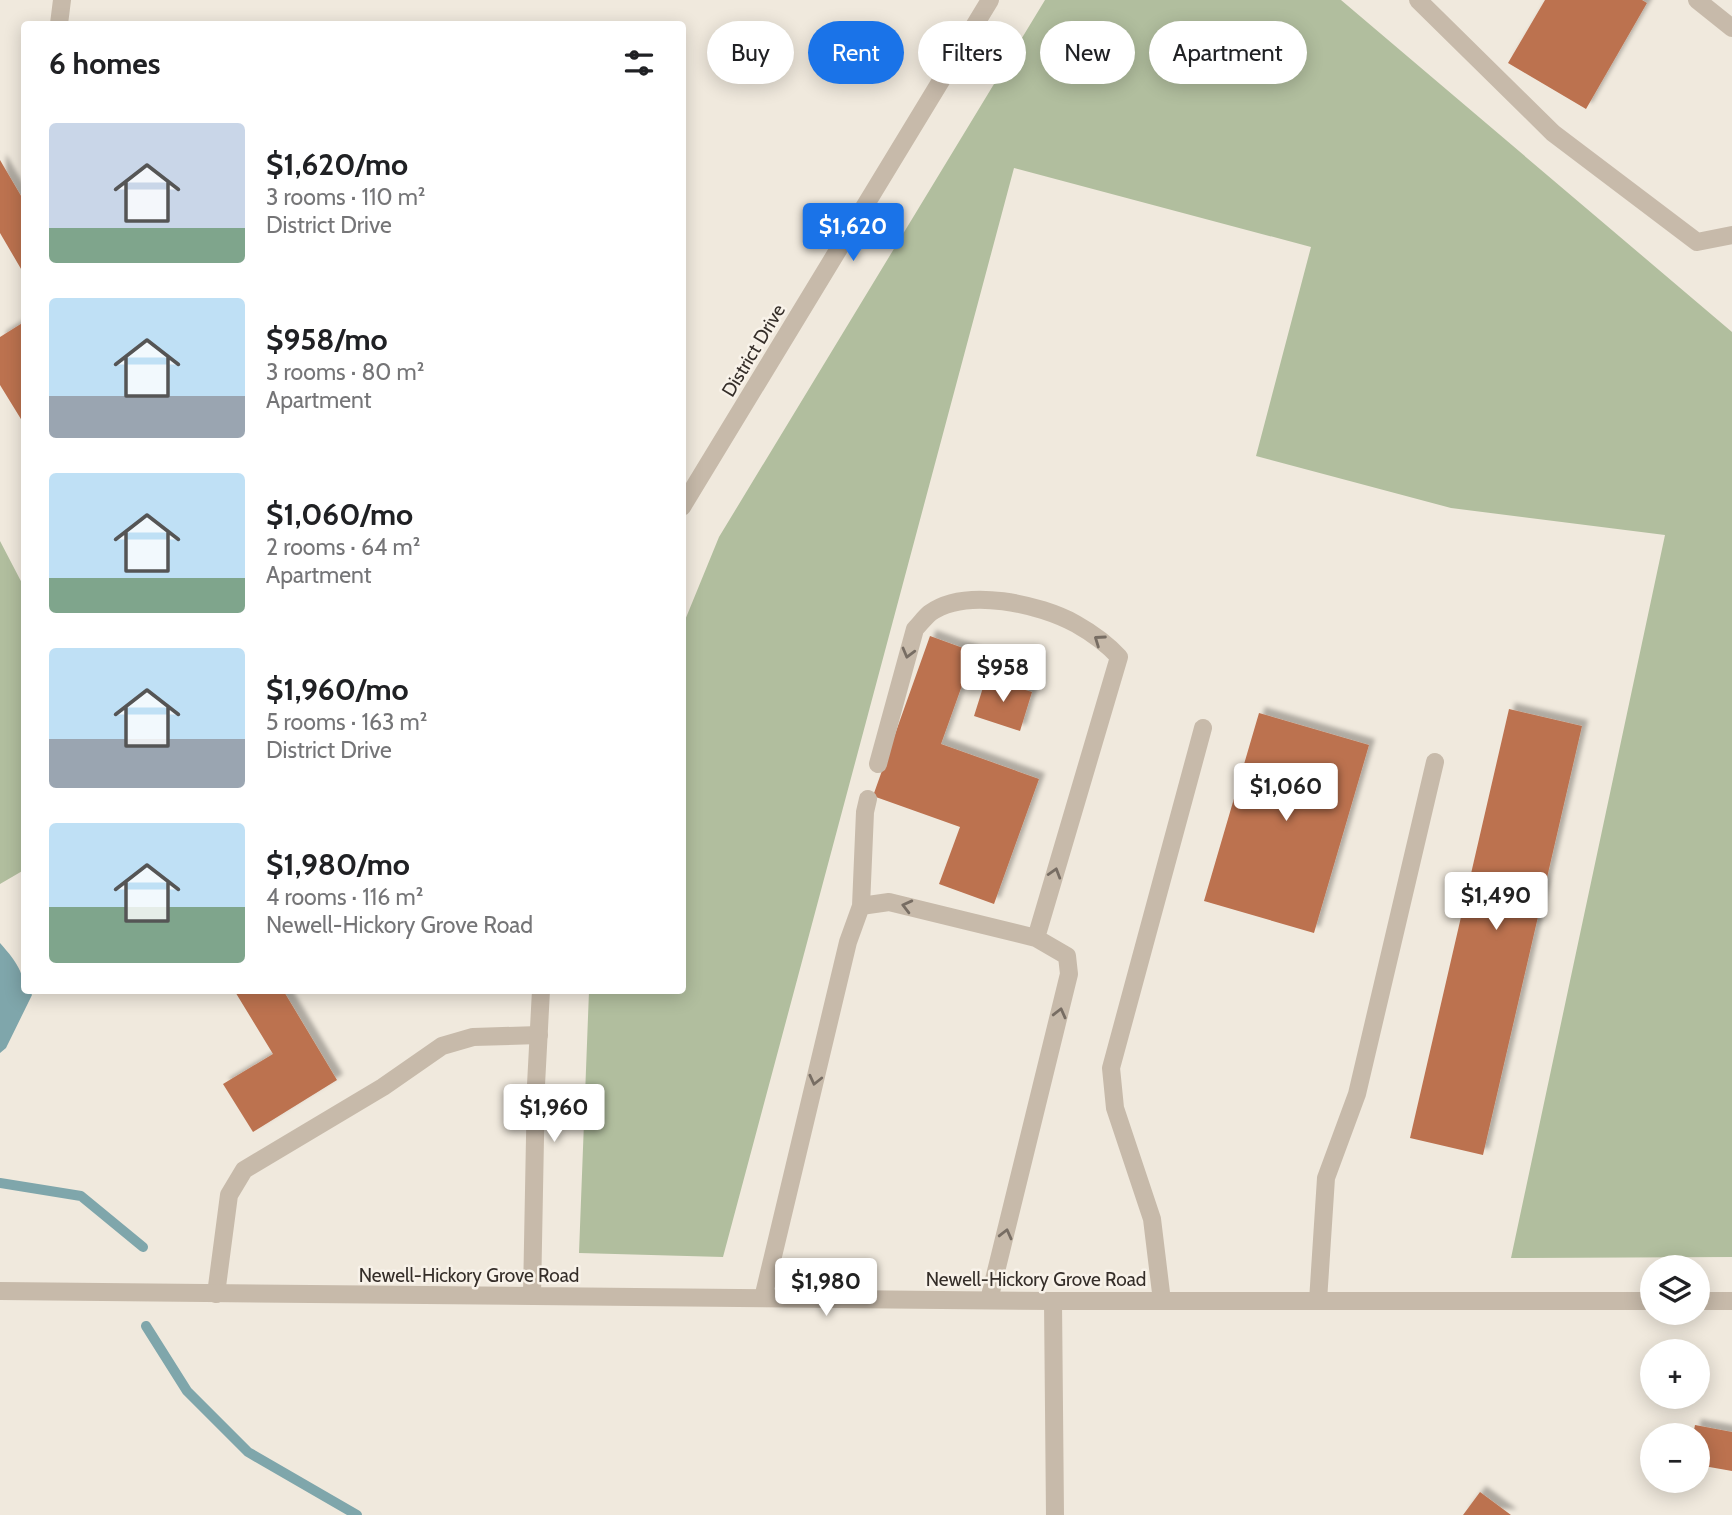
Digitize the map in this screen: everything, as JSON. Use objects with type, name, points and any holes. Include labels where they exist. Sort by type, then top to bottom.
[{"type":"street","points":[[60,21],[62,0]]},
{"type":"street","name":"District Drive","points":[[686,500],[990,0]]},
{"type":"street","points":[[1418,0],[1553,133],[1697,242],[1732,235]]},
{"type":"street","points":[[1434,14],[1446,0]]},
{"type":"street","points":[[1697,0],[1732,27]]},
{"type":"street","points":[[878,764],[915,629],[931,612],[961,601],[996,600],[1028,605],[1075,623],[1106,644],[1119,657],[1036,938]]},
{"type":"street","points":[[1162,1301],[1152,1219],[1115,1108],[1111,1068],[1203,728]]},
{"type":"street","points":[[1318,1301],[1326,1178],[1357,1094],[1435,762]]},
{"type":"street","points":[[763,1298],[848,942],[860,906],[868,799]]},
{"type":"street","points":[[860,906],[889,902],[1036,938],[1067,956],[1069,974],[989,1300]]},
{"type":"street","points":[[532,1296],[541,994]]},
{"type":"street","points":[[216,1294],[229,1195],[244,1170],[383,1087],[442,1046],[473,1037],[539,1035]]},
{"type":"street","name":"Newell-Hickory Grove Road","points":[[0,1292],[1053,1301],[1640,1301]]},
{"type":"street","points":[[1053,1301],[1055,1515]]},
{"type":"street","points":[[1710,1301],[1732,1301]]},
{"type":"green space","points":[[1045,0],[1341,0],[1732,332],[1732,1257],[1640,1255],[1640,1257],[1511,1258],[1665,535],[1451,508],[1256,456],[1311,247],[1014,168],[723,1257],[579,1253],[589,994],[686,994],[686,618],[719,537],[994,84],[1026,84],[1026,31]]},
{"type":"green space","points":[[0,541],[21,581],[21,872],[0,884]]},
{"type":"water","points":[[0,943],[20,970],[21,994],[32,995],[6,1048],[0,1053]]},
{"type":"building","points":[[1545,0],[1642,0],[1647,3],[1586,109],[1508,63]]},
{"type":"building","points":[[0,160],[21,196],[21,269],[0,233]]},
{"type":"building","points":[[21,324],[21,419],[0,385],[0,337]]},
{"type":"building","points":[[930,636],[974,652],[941,744],[1039,779],[994,904],[939,884],[960,827],[873,796]]},
{"type":"building","points":[[986,678],[1032,692],[1020,731],[974,716]]},
{"type":"building","points":[[1509,709],[1582,726],[1483,1155],[1410,1138]]},
{"type":"building","points":[[1259,713],[1369,745],[1314,933],[1204,901]]},
{"type":"building","points":[[236,994],[285,994],[337,1080],[253,1132],[223,1084],[273,1054]]},
{"type":"building","points":[[1710,1428],[1732,1432],[1732,1471],[1710,1467]]},
{"type":"building","points":[[1480,1492],[1511,1515],[1463,1515]]},
{"type":"waterway","points":[[0,1183],[81,1196],[143,1247]]},
{"type":"waterway","points":[[146,1326],[187,1391],[248,1452],[357,1515]]}]
